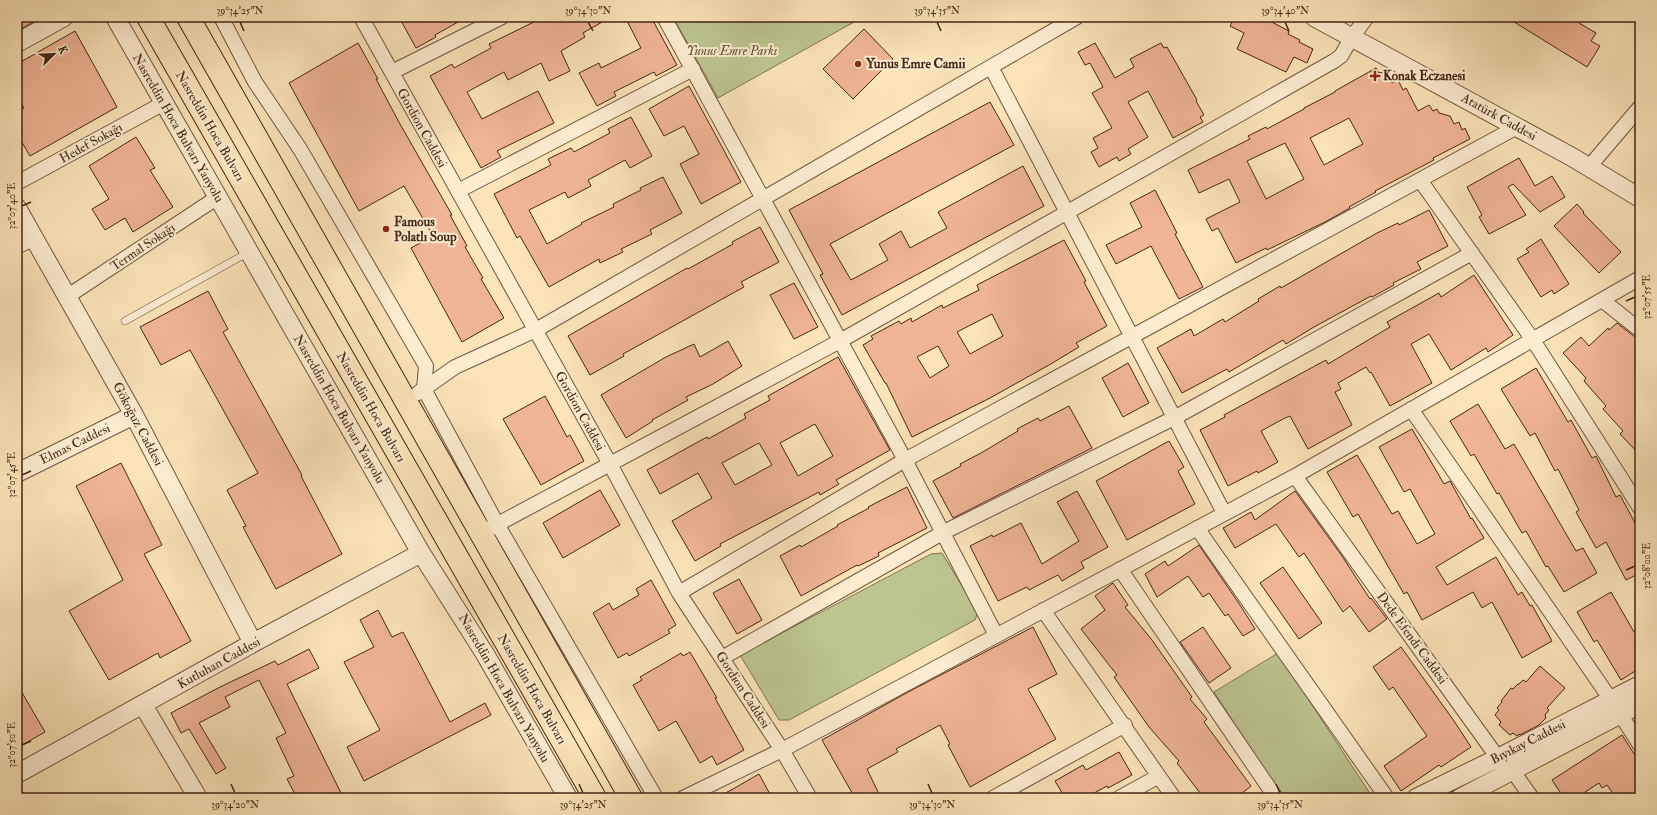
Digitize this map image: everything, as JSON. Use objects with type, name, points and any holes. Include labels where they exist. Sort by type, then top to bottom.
[{"type":"highway","name":"Nasreddin Hoca Bulvarı","points":[[148,17],[595,798]]},
{"type":"highway","points":[[188,17],[406,400],[489,529],[631,798]]},
{"type":"street","points":[[17,42],[64,17]]},
{"type":"street","name":"Nasreddin Hoca Bulvarı Yanyolu","points":[[115,17],[421,553],[485,654],[568,798]]},
{"type":"street","points":[[221,17],[256,82],[300,149],[426,366],[424,389],[489,529],[656,798]]},
{"type":"street","name":"Gordion Caddesi","points":[[361,17],[610,464],[679,593],[782,750],[810,798]]},
{"type":"street","points":[[392,72],[502,17]]},
{"type":"street","points":[[664,17],[944,532],[996,635]]},
{"type":"street","points":[[406,400],[455,367],[536,330],[1077,17]]},
{"type":"street","name":"Atatürk Caddesi","points":[[1314,17],[1517,127],[1589,167],[1640,198]]},
{"type":"street","points":[[489,529],[840,340],[1334,61],[1348,46],[1352,37],[1367,17]]},
{"type":"street","points":[[990,67],[1224,514]]},
{"type":"street","points":[[458,191],[692,69]]},
{"type":"street","name":"Hedef Sokağı","points":[[17,183],[164,103]]},
{"type":"street","points":[[1589,167],[1640,106]]},
{"type":"street","points":[[679,593],[905,460],[1517,127]]},
{"type":"street","points":[[1420,180],[1533,340],[1640,508]]},
{"type":"street","name":"Termal Sokağı","points":[[68,296],[218,197]]},
{"type":"street","name":"Gökoğuz Caddesi","points":[[17,208],[134,415],[253,643]]},
{"type":"street","points":[[17,247],[34,238]]},
{"type":"street","points":[[722,658],[944,532],[1174,418],[1472,253]]},
{"type":"street","points":[[683,798],[782,750],[1295,476],[1640,278]]},
{"type":"street","points":[[1602,300],[1640,330]]},
{"type":"street","points":[[1411,409],[1640,745]]},
{"type":"street","name":"Elmas Caddesi","points":[[17,473],[134,415]]},
{"type":"street","name":"Dede Efendi Caddesi","points":[[1295,476],[1498,758],[1512,770],[1532,798]]},
{"type":"street","points":[[1198,528],[1387,798]]},
{"type":"street","name":"Kutluhan Caddesi","points":[[17,774],[253,643],[421,553]]},
{"type":"street","points":[[1120,569],[1276,798]]},
{"type":"street","points":[[1043,610],[1125,725],[1174,798]]},
{"type":"street","name":"Bıyıkay Caddesi","points":[[1460,798],[1512,770],[1615,707],[1640,685]]},
{"type":"street","name":"Bıyıkay Caddesi","points":[[1416,798],[1498,758],[1615,707],[1640,704]]},
{"type":"street","points":[[143,705],[198,798]]},
{"type":"street","points":[[993,798],[1125,725]]},
{"type":"street","points":[[1119,798],[1159,776]]},
{"type":"lane","points":[[125,321],[250,252]]},
{"type":"green space","name":"Yunus Emre Parkı","points":[[673,17],[863,17],[718,98]]},
{"type":"green space","points":[[942,553],[978,612],[975,620],[789,720],[779,720],[740,655],[931,554]]},
{"type":"green space","points":[[1278,653],[1373,798],[1283,798],[1214,692]]},
{"type":"building","points":[[17,17],[42,17],[17,31]]},
{"type":"building","points":[[399,17],[467,17],[435,35],[436,37],[416,48]]},
{"type":"building","points":[[544,17],[611,17],[583,33],[585,37],[561,51],[570,71],[549,81],[541,63],[508,80],[504,72],[467,92],[482,119],[538,91],[554,123],[497,151],[501,157],[481,168],[430,76],[452,64],[454,68],[491,48],[489,44]]},
{"type":"building","points":[[625,17],[651,17],[677,65],[656,76],[654,72],[614,92],[616,96],[597,106],[579,73],[599,63],[601,68],[641,48]]},
{"type":"building","points":[[1235,17],[1252,17],[1262,22],[1264,18],[1289,31],[1288,34],[1300,40],[1299,42],[1313,49],[1307,63],[1294,57],[1286,72],[1237,49],[1244,33],[1230,26]]},
{"type":"building","points":[[1506,17],[1569,17],[1596,33],[1591,41],[1600,46],[1587,67]]},
{"type":"building","name":"Yunus Emre Camii","points":[[864,29],[893,59],[853,99],[823,69]]},
{"type":"building","points":[[75,31],[117,107],[30,156],[17,134],[17,112],[24,108],[17,96],[17,64]]},
{"type":"building","points":[[358,43],[400,124],[452,215],[450,215],[467,246],[465,247],[483,278],[481,279],[504,318],[462,342],[411,248],[433,236],[404,186],[359,211],[289,83]]},
{"type":"building","points":[[1095,43],[1115,78],[1134,67],[1130,59],[1161,43],[1164,48],[1167,47],[1197,100],[1196,101],[1204,115],[1200,117],[1203,122],[1173,138],[1148,91],[1128,102],[1148,137],[1128,149],[1131,154],[1119,161],[1117,157],[1099,167],[1091,152],[1098,148],[1093,138],[1112,128],[1092,93],[1103,87],[1090,63],[1085,65],[1078,52]]},
{"type":"building","points":[[1376,68],[1379,73],[1383,72],[1385,76],[1388,75],[1392,83],[1398,80],[1403,90],[1406,88],[1418,111],[1429,105],[1433,111],[1437,109],[1439,113],[1450,116],[1454,124],[1459,122],[1462,130],[1465,128],[1470,139],[1375,191],[1376,192],[1325,222],[1236,263],[1218,228],[1212,231],[1206,219],[1240,202],[1229,179],[1199,193],[1188,170],[1250,139],[1248,136],[1266,127],[1267,129]],"holes":[[[1349,118],[1363,144],[1324,165],[1310,138]],[[1285,143],[1304,179],[1266,199],[1247,161]]]},
{"type":"building","points":[[689,86],[741,182],[701,204],[680,164],[699,154],[684,126],[664,136],[649,109]]},
{"type":"building","points":[[990,102],[1014,145],[830,244],[851,280],[888,260],[879,244],[901,231],[910,248],[947,228],[938,212],[1023,166],[1044,206],[842,315],[820,275],[823,274],[789,210]]},
{"type":"building","points":[[631,117],[652,156],[630,168],[625,160],[588,180],[591,186],[568,198],[565,192],[529,210],[547,244],[582,224],[581,223],[614,207],[613,204],[641,190],[640,188],[663,177],[682,213],[650,230],[652,234],[621,249],[623,252],[600,263],[599,259],[549,287],[520,236],[517,238],[494,194],[551,165],[548,159],[571,148],[574,152],[610,133],[608,129]]},
{"type":"building","points":[[136,137],[155,168],[150,170],[173,207],[133,232],[125,218],[105,230],[92,209],[109,199],[89,166]]},
{"type":"building","points":[[1519,158],[1535,186],[1552,176],[1565,197],[1540,212],[1513,184],[1508,187],[1526,215],[1489,234],[1479,217],[1482,215],[1467,187]]},
{"type":"building","points":[[1155,190],[1177,233],[1175,234],[1203,287],[1179,299],[1151,246],[1116,264],[1106,245],[1142,227],[1130,203]]},
{"type":"building","points":[[1577,204],[1584,212],[1583,213],[1621,252],[1599,273],[1554,226]]},
{"type":"building","points":[[1429,210],[1448,246],[1417,262],[1421,269],[1393,283],[1394,285],[1314,327],[1286,344],[1283,340],[1229,372],[1227,369],[1182,393],[1157,348],[1191,329],[1194,336],[1223,319],[1225,322],[1280,286],[1281,288],[1377,233],[1398,223],[1399,225]]},
{"type":"building","points":[[760,227],[779,262],[741,282],[744,287],[623,354],[624,356],[590,375],[568,336],[687,268],[688,269],[733,244],[732,242]]},
{"type":"building","points":[[1541,239],[1569,284],[1554,294],[1552,290],[1541,297],[1517,259],[1529,252],[1526,249]]},
{"type":"building","points":[[1064,240],[1086,281],[1084,282],[1107,326],[1076,343],[1079,347],[1049,365],[990,398],[912,437],[886,383],[863,345],[873,339],[871,336],[899,321],[901,324],[911,318],[912,322],[942,305],[943,308],[979,290],[977,285]],"holes":[[[992,314],[1003,336],[970,354],[957,332]],[[938,346],[949,366],[930,378],[917,357]]]},
{"type":"building","points":[[1474,275],[1513,335],[1488,352],[1486,348],[1451,370],[1429,334],[1411,344],[1432,383],[1390,406],[1371,372],[1370,373],[1366,367],[1338,383],[1341,389],[1335,392],[1352,425],[1308,449],[1290,416],[1285,418],[1261,431],[1278,462],[1258,473],[1257,471],[1228,486],[1200,430],[1225,417],[1224,415],[1326,360],[1328,364],[1390,327],[1387,322],[1439,293],[1441,297]]},
{"type":"building","points":[[794,283],[818,327],[794,339],[770,295]]},
{"type":"building","points":[[208,291],[228,329],[223,332],[302,475],[301,476],[342,554],[276,589],[243,527],[246,526],[227,490],[258,473],[190,350],[161,365],[140,327]]},
{"type":"building","points":[[1617,323],[1635,337],[1640,338],[1640,455],[1620,434],[1623,431],[1603,409],[1606,406],[1584,381],[1586,378],[1563,353],[1581,337],[1589,346],[1608,328],[1609,330]]},
{"type":"building","points":[[728,341],[742,366],[713,384],[686,397],[688,400],[652,420],[653,421],[626,438],[601,395],[666,357],[694,344],[700,357]]},
{"type":"building","points":[[838,357],[890,450],[836,480],[839,484],[820,495],[819,492],[720,544],[721,546],[695,561],[672,521],[712,498],[698,473],[660,494],[647,470],[707,437],[708,439],[746,418],[744,414],[770,400],[768,396]],"holes":[[[815,424],[833,456],[798,476],[780,443]],[[759,443],[772,465],[735,485],[722,463]]]},
{"type":"building","points":[[1128,363],[1149,403],[1123,417],[1102,378]]},
{"type":"building","points":[[1536,368],[1568,422],[1571,420],[1592,458],[1596,456],[1616,497],[1620,495],[1640,532],[1640,573],[1626,580],[1606,542],[1596,548],[1576,512],[1579,510],[1558,469],[1555,471],[1535,433],[1530,436],[1501,389]]},
{"type":"building","points":[[545,396],[567,437],[570,435],[584,461],[541,485],[503,419]]},
{"type":"building","points":[[1478,404],[1505,449],[1514,444],[1576,551],[1583,548],[1597,573],[1564,592],[1548,566],[1546,567],[1526,531],[1522,533],[1474,454],[1471,456],[1450,421]]},
{"type":"building","points":[[1069,406],[1092,448],[953,518],[933,481],[961,466],[960,464],[1018,431],[1017,429],[1038,418],[1040,421]]},
{"type":"building","points":[[1412,429],[1444,484],[1450,481],[1471,519],[1472,518],[1484,538],[1436,567],[1447,585],[1496,557],[1518,595],[1522,592],[1530,606],[1532,605],[1552,641],[1522,658],[1492,602],[1482,608],[1473,592],[1422,620],[1407,592],[1404,594],[1358,514],[1353,517],[1327,472],[1357,455],[1392,514],[1398,511],[1417,544],[1435,534],[1410,489],[1404,492],[1379,447]]},
{"type":"building","points":[[1169,441],[1184,467],[1178,471],[1195,504],[1127,540],[1096,481]]},
{"type":"building","points":[[121,463],[162,545],[144,554],[191,641],[160,658],[158,653],[109,680],[69,611],[123,580],[76,486]]},
{"type":"building","points":[[907,487],[927,528],[878,553],[879,556],[858,566],[857,565],[801,596],[780,556],[800,545],[801,547],[869,508],[868,507]]},
{"type":"building","points":[[600,490],[620,525],[563,558],[543,523]]},
{"type":"building","points":[[1077,491],[1108,547],[1081,562],[1084,568],[1062,581],[1058,575],[1029,590],[1027,587],[998,601],[970,546],[992,535],[993,537],[1021,523],[1042,564],[1079,541],[1057,502]]},
{"type":"building","points":[[1295,491],[1342,556],[1370,599],[1371,598],[1387,619],[1369,632],[1350,606],[1343,612],[1304,553],[1299,557],[1276,524],[1235,548],[1223,528],[1251,512],[1255,520]]},
{"type":"building","points":[[1199,545],[1255,629],[1243,636],[1228,614],[1225,616],[1209,593],[1203,597],[1188,576],[1157,597],[1145,574],[1165,561],[1168,566]]},
{"type":"building","points":[[1283,567],[1322,623],[1299,639],[1260,583]]},
{"type":"building","points":[[739,579],[762,620],[737,634],[713,593]]},
{"type":"building","points":[[651,580],[676,625],[668,630],[670,633],[629,656],[627,653],[618,658],[593,613],[609,603],[613,610],[639,595],[636,589]]},
{"type":"building","points":[[1113,583],[1128,605],[1125,607],[1152,640],[1192,697],[1190,699],[1207,719],[1204,722],[1251,786],[1236,798],[1204,798],[1177,763],[1179,761],[1149,727],[1114,677],[1117,675],[1081,629],[1105,610],[1095,596]]},
{"type":"building","points":[[1611,592],[1634,632],[1640,628],[1640,668],[1621,680],[1597,640],[1594,642],[1577,612]]},
{"type":"building","points":[[378,610],[392,637],[403,632],[450,722],[485,703],[491,715],[364,781],[347,747],[380,730],[344,662],[374,647],[360,620]]},
{"type":"building","points":[[1033,627],[1057,674],[1028,689],[1056,739],[970,787],[948,745],[950,744],[940,725],[896,749],[898,752],[867,769],[881,798],[855,798],[822,740],[910,691]]},
{"type":"building","points":[[1203,627],[1231,668],[1209,683],[1180,642]]},
{"type":"building","points":[[1401,647],[1471,747],[1441,767],[1439,765],[1401,791],[1384,766],[1427,736],[1393,687],[1389,690],[1373,667]]},
{"type":"building","points":[[309,649],[319,668],[287,684],[341,793],[332,798],[297,798],[287,779],[294,776],[276,738],[286,733],[259,680],[225,697],[230,707],[199,723],[226,768],[216,774],[189,729],[181,733],[171,713],[220,687],[275,661],[278,665]]},
{"type":"building","points":[[690,652],[717,698],[715,698],[744,750],[717,765],[712,756],[700,763],[676,721],[659,731],[633,685],[642,680],[640,677],[681,653],[683,656]]},
{"type":"building","points":[[1540,666],[1565,688],[1547,708],[1549,710],[1545,715],[1546,718],[1539,725],[1520,735],[1519,734],[1517,736],[1513,733],[1510,735],[1499,725],[1501,722],[1495,715],[1499,710],[1497,708],[1511,688],[1513,689],[1523,680],[1526,682]]},
{"type":"building","points":[[17,684],[45,732],[17,748]]},
{"type":"building","points":[[1622,735],[1640,763],[1640,798],[1616,798],[1607,785],[1602,788],[1599,783],[1576,798],[1564,798],[1552,780]]},
{"type":"building","points":[[1119,752],[1132,775],[1085,798],[1065,798],[1055,781],[1083,765],[1086,770]]},
{"type":"building","points":[[759,774],[772,798],[716,798],[733,789]]},
{"type":"place","name":"Yunus Emre Camii","points":[[858,64]]},
{"type":"place","name":"Konak Eczanesi","points":[[1375,76]]},
{"type":"place","name":"Famous Polatlı Soup","points":[[386,229]]}]
